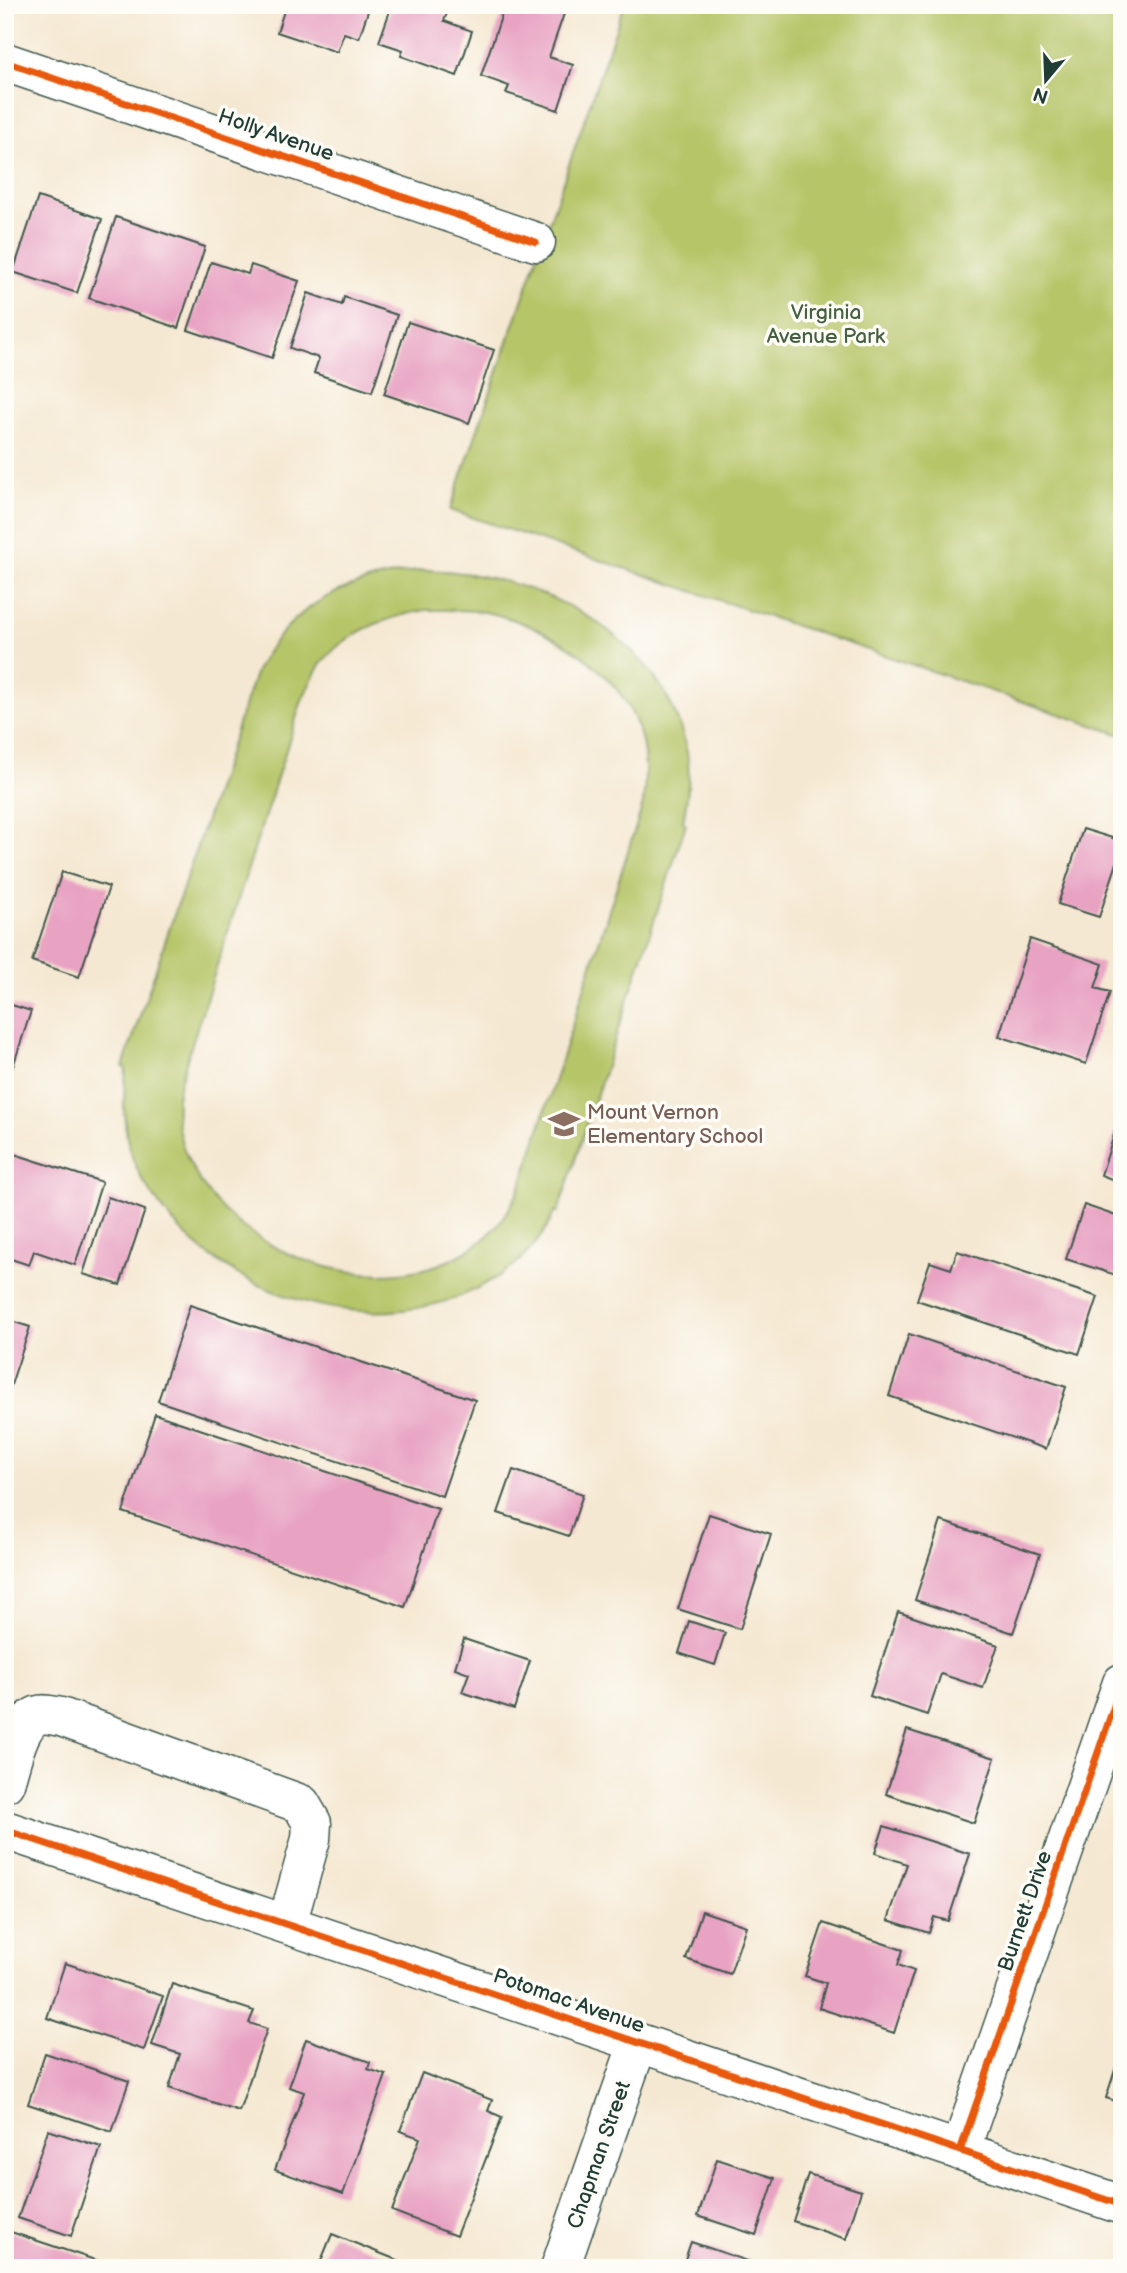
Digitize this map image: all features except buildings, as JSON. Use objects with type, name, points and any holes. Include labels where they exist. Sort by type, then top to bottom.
[{"type":"street","name":"Holly Avenue","points":[[5,62],[536,242]]},
{"type":"street","name":"Burnett Drive","points":[[960,2151],[1122,1683]]},
{"type":"street","points":[[5,1783],[28,1721],[40,1714],[74,1722],[301,1804],[312,1823],[311,1839],[287,1924]]},
{"type":"street","name":"Potomac Avenue","points":[[5,1829],[1122,2205]]},
{"type":"street","name":"Chapman Street","points":[[560,2268],[638,2043]]},
{"type":"green space","name":"Virginia Avenue Park","points":[[624,5],[1122,5],[1122,735],[450,510]]},
{"type":"green space","points":[[427,570],[469,574],[511,583],[552,598],[590,618],[624,644],[653,675],[674,711],[687,753],[689,779],[683,822],[686,824],[558,1212],[555,1211],[543,1234],[527,1253],[487,1283],[447,1301],[403,1310],[359,1311],[314,1304],[271,1290],[231,1270],[195,1244],[156,1200],[134,1162],[125,1127],[126,1068],[123,1067],[256,671],[288,626],[306,610],[349,587]],"holes":[[[426,610],[478,611],[509,618],[556,639],[599,670],[616,689],[640,734],[645,769],[643,804],[521,1186],[507,1213],[496,1227],[465,1252],[428,1268],[389,1274],[348,1271],[308,1261],[270,1244],[236,1222],[209,1194],[189,1162],[178,1126],[177,1094],[302,700],[315,673],[341,643],[367,627]]]},
{"type":"cycle path","points":[[5,62],[536,242]]},
{"type":"cycle path","points":[[960,2151],[1122,1683]]},
{"type":"cycle path","points":[[5,1830],[1122,2205]]},
{"type":"place","name":"Mount Vernon Elementary School","points":[[564,1124]]}]
